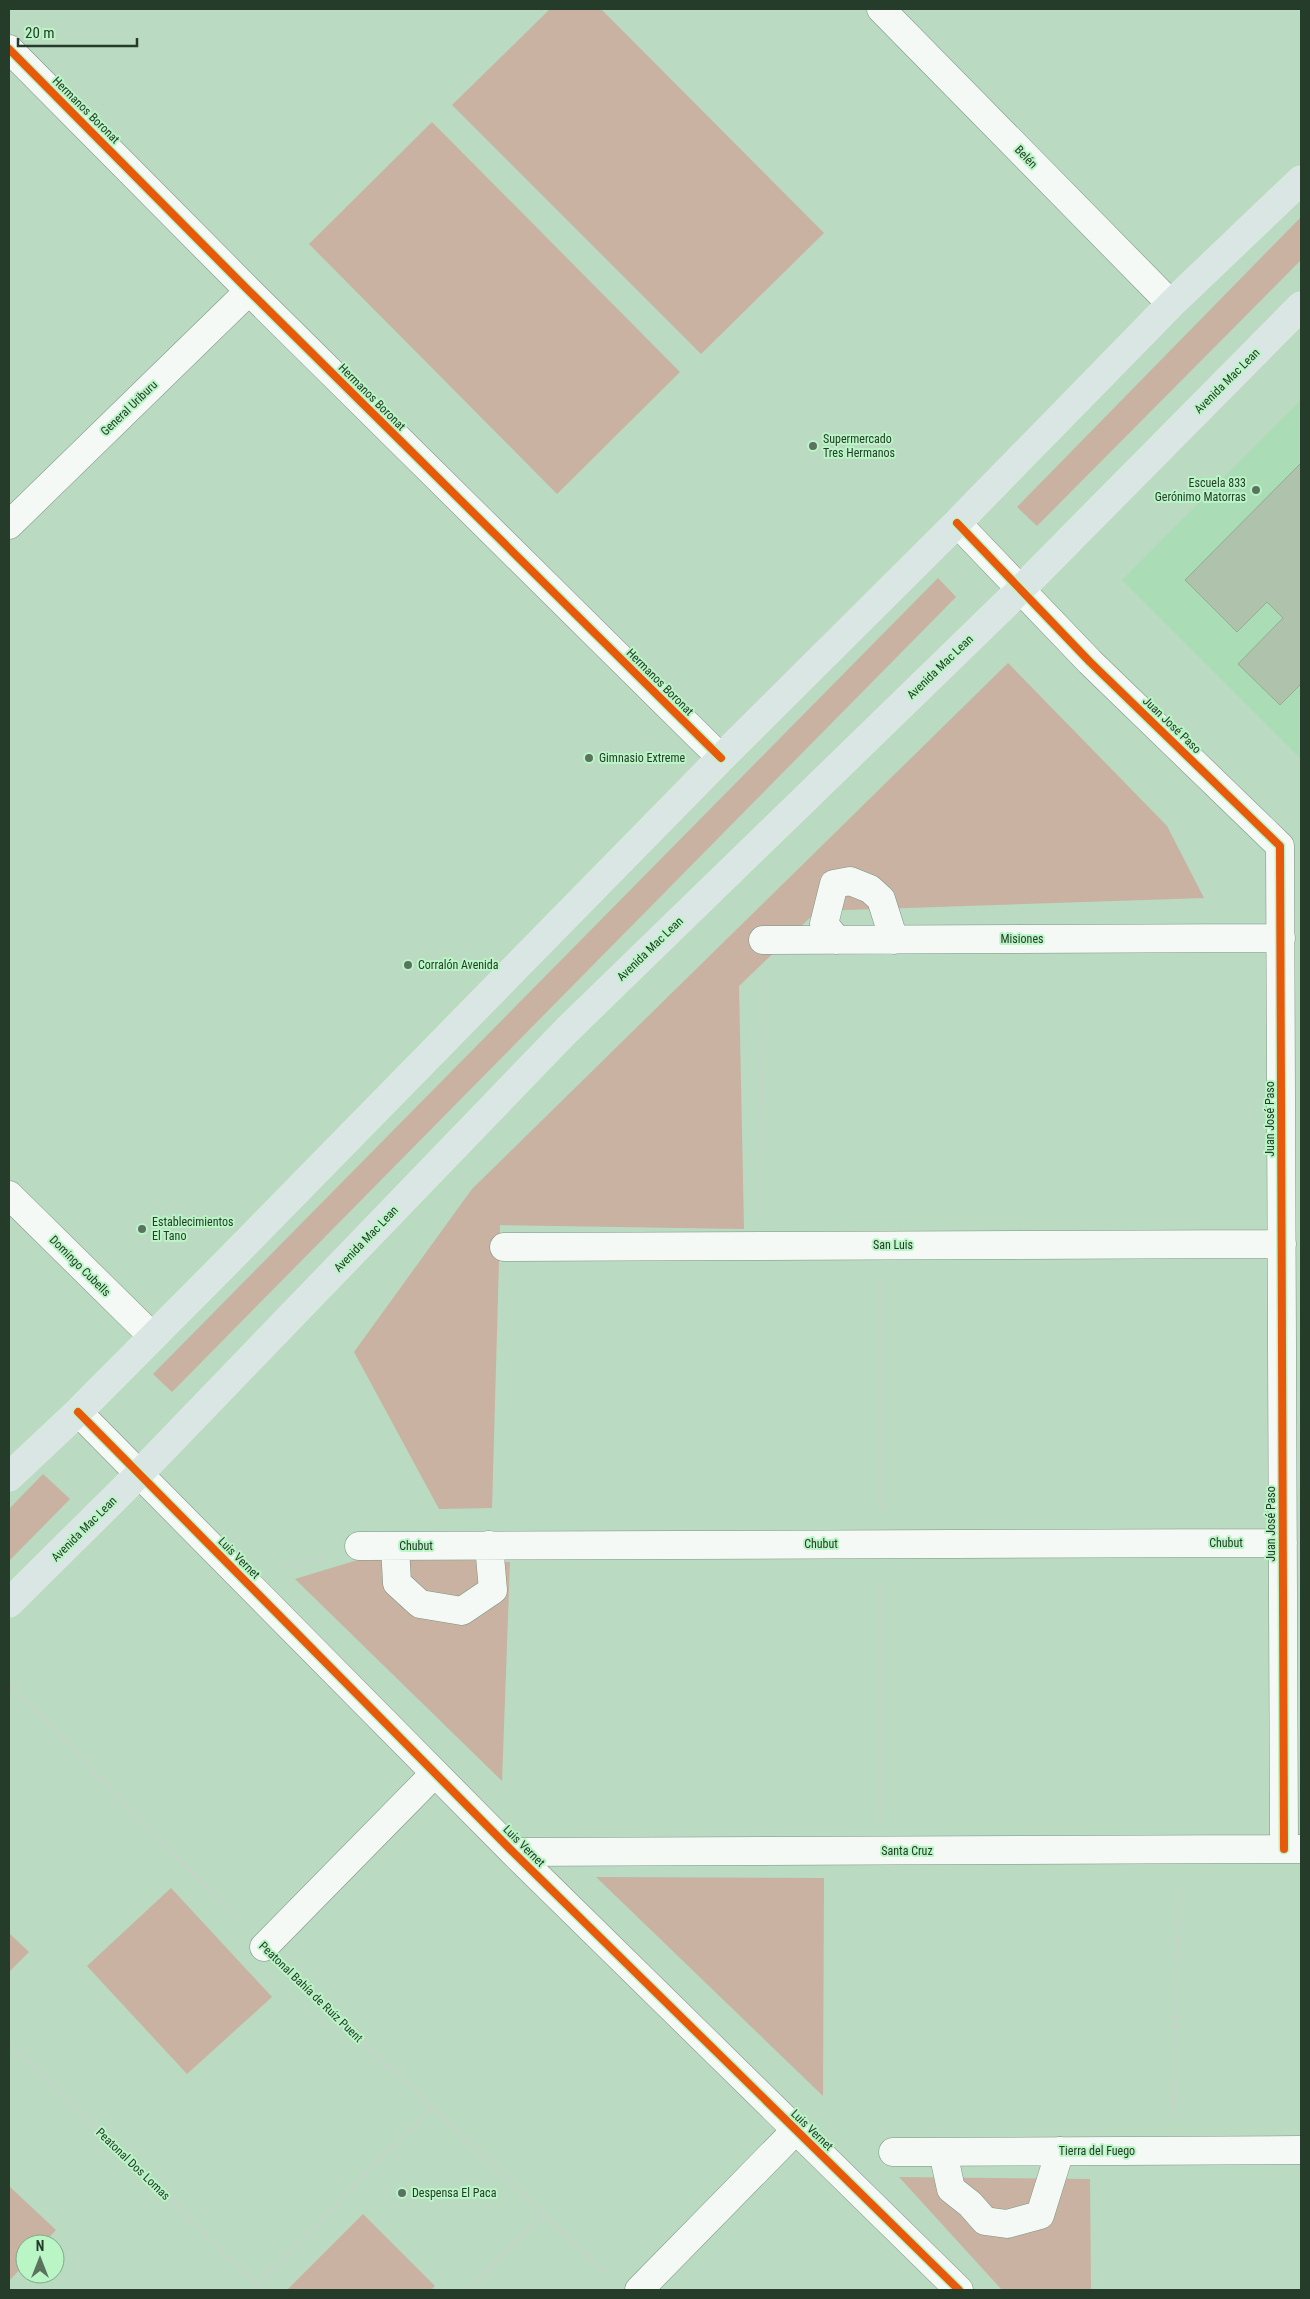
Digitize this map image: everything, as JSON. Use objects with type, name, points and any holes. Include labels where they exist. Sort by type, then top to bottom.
[{"type":"main road","points":[[9,1477],[78,1412],[721,758],[958,523],[1171,304],[1301,180]]},
{"type":"main road","name":"Avenida Mac Lean","points":[[9,1603],[139,1474],[567,1030],[1020,590],[1301,306]]},
{"type":"street","name":"Belén","points":[[882,9],[1171,304]]},
{"type":"street","name":"Hermanos Boronat","points":[[9,48],[249,291],[721,758]]},
{"type":"street","name":"General Uriburu","points":[[9,525],[249,291]]},
{"type":"street","name":"Juan José Paso","points":[[958,523],[1090,662],[1280,846],[1281,938],[1291,1070],[1282,1244],[1283,1543],[1293,1849]]},
{"type":"street","points":[[837,940],[824,924],[834,884],[850,880],[870,889],[881,899],[894,940]]},
{"type":"street","name":"Misiones","points":[[763,940],[1281,938]]},
{"type":"street","name":"Domingo Cubells","points":[[9,1195],[152,1336]]},
{"type":"street","name":"San Luis","points":[[504,1247],[1282,1244]]},
{"type":"street","name":"Luis Vernet","points":[[78,1412],[513,1852],[960,2290]]},
{"type":"street","name":"Chubut","points":[[358,1546],[1283,1543]]},
{"type":"street","points":[[396,1546],[397,1583],[420,1604],[462,1611],[493,1590],[489,1545]]},
{"type":"street","points":[[264,1947],[435,1773]]},
{"type":"street","name":"Santa Cruz","points":[[513,1852],[1293,1849]]},
{"type":"street","points":[[639,2290],[796,2130]]},
{"type":"street","name":"Tierra del Fuego","points":[[893,2152],[1301,2150]]},
{"type":"street","points":[[943,2152],[951,2189],[970,2204],[985,2221],[1007,2224],[1040,2215],[1060,2151]]},
{"type":"path","points":[[759,1246],[763,940]]},
{"type":"path","points":[[245,1579],[358,1546]]},
{"type":"path","points":[[1172,2150],[1180,1850]]},
{"type":"path","points":[[252,2290],[432,2107]]},
{"type":"path","points":[[468,2290],[544,2213]]},
{"type":"shaded area","points":[[550,9],[601,9],[824,233],[701,354],[452,105]]},
{"type":"shaded area","points":[[432,122],[680,372],[557,494],[309,244]]},
{"type":"shaded area","points":[[1301,217],[1301,260],[1037,526],[1017,507]]},
{"type":"shaded area","name":"Escuela 833 Gerónimo Matorras","points":[[1301,400],[1301,759],[1122,580]]},
{"type":"shaded area","points":[[938,578],[956,597],[172,1392],[153,1374]]},
{"type":"shaded area","points":[[1008,663],[1167,826],[1204,898],[817,911],[739,986],[744,1229],[500,1225],[492,1508],[439,1509],[354,1352],[472,1189]]},
{"type":"shaded area","points":[[43,1474],[70,1499],[9,1561],[9,1509]]},
{"type":"shaded area","points":[[374,1555],[510,1562],[502,1781],[295,1579]]},
{"type":"shaded area","points":[[596,1877],[824,1878],[823,2096]]},
{"type":"shaded area","points":[[171,1888],[272,1997],[187,2074],[87,1966]]},
{"type":"shaded area","points":[[9,1933],[29,1952],[9,1972]]},
{"type":"shaded area","points":[[899,2177],[1090,2179],[1091,2290],[1002,2290]]},
{"type":"shaded area","points":[[9,2186],[56,2230],[52,2234],[15,2234],[15,2275],[9,2281]]},
{"type":"shaded area","points":[[363,2214],[435,2286],[431,2290],[287,2290]]},
{"type":"building","points":[[1301,463],[1301,684],[1280,705],[1238,664],[1283,618],[1267,602],[1237,632],[1185,580]]},
{"type":"cycle path","points":[[9,49],[249,291],[721,758]]},
{"type":"cycle path","points":[[957,523],[1090,662],[1280,846],[1284,1849]]},
{"type":"cycle path","points":[[78,1412],[513,1852],[959,2290]]},
{"type":"place","name":"Supermercado Tres Hermanos","points":[[813,446]]},
{"type":"place","name":"Escuela 833 Gerónimo Matorras","points":[[1256,490]]},
{"type":"place","name":"Gimnasio Extreme","points":[[589,758]]},
{"type":"place","name":"Corralón Avenida","points":[[408,965]]},
{"type":"place","name":"Establecimientos El Tano","points":[[142,1229]]},
{"type":"place","name":"Despensa El Paca","points":[[402,2193]]}]
